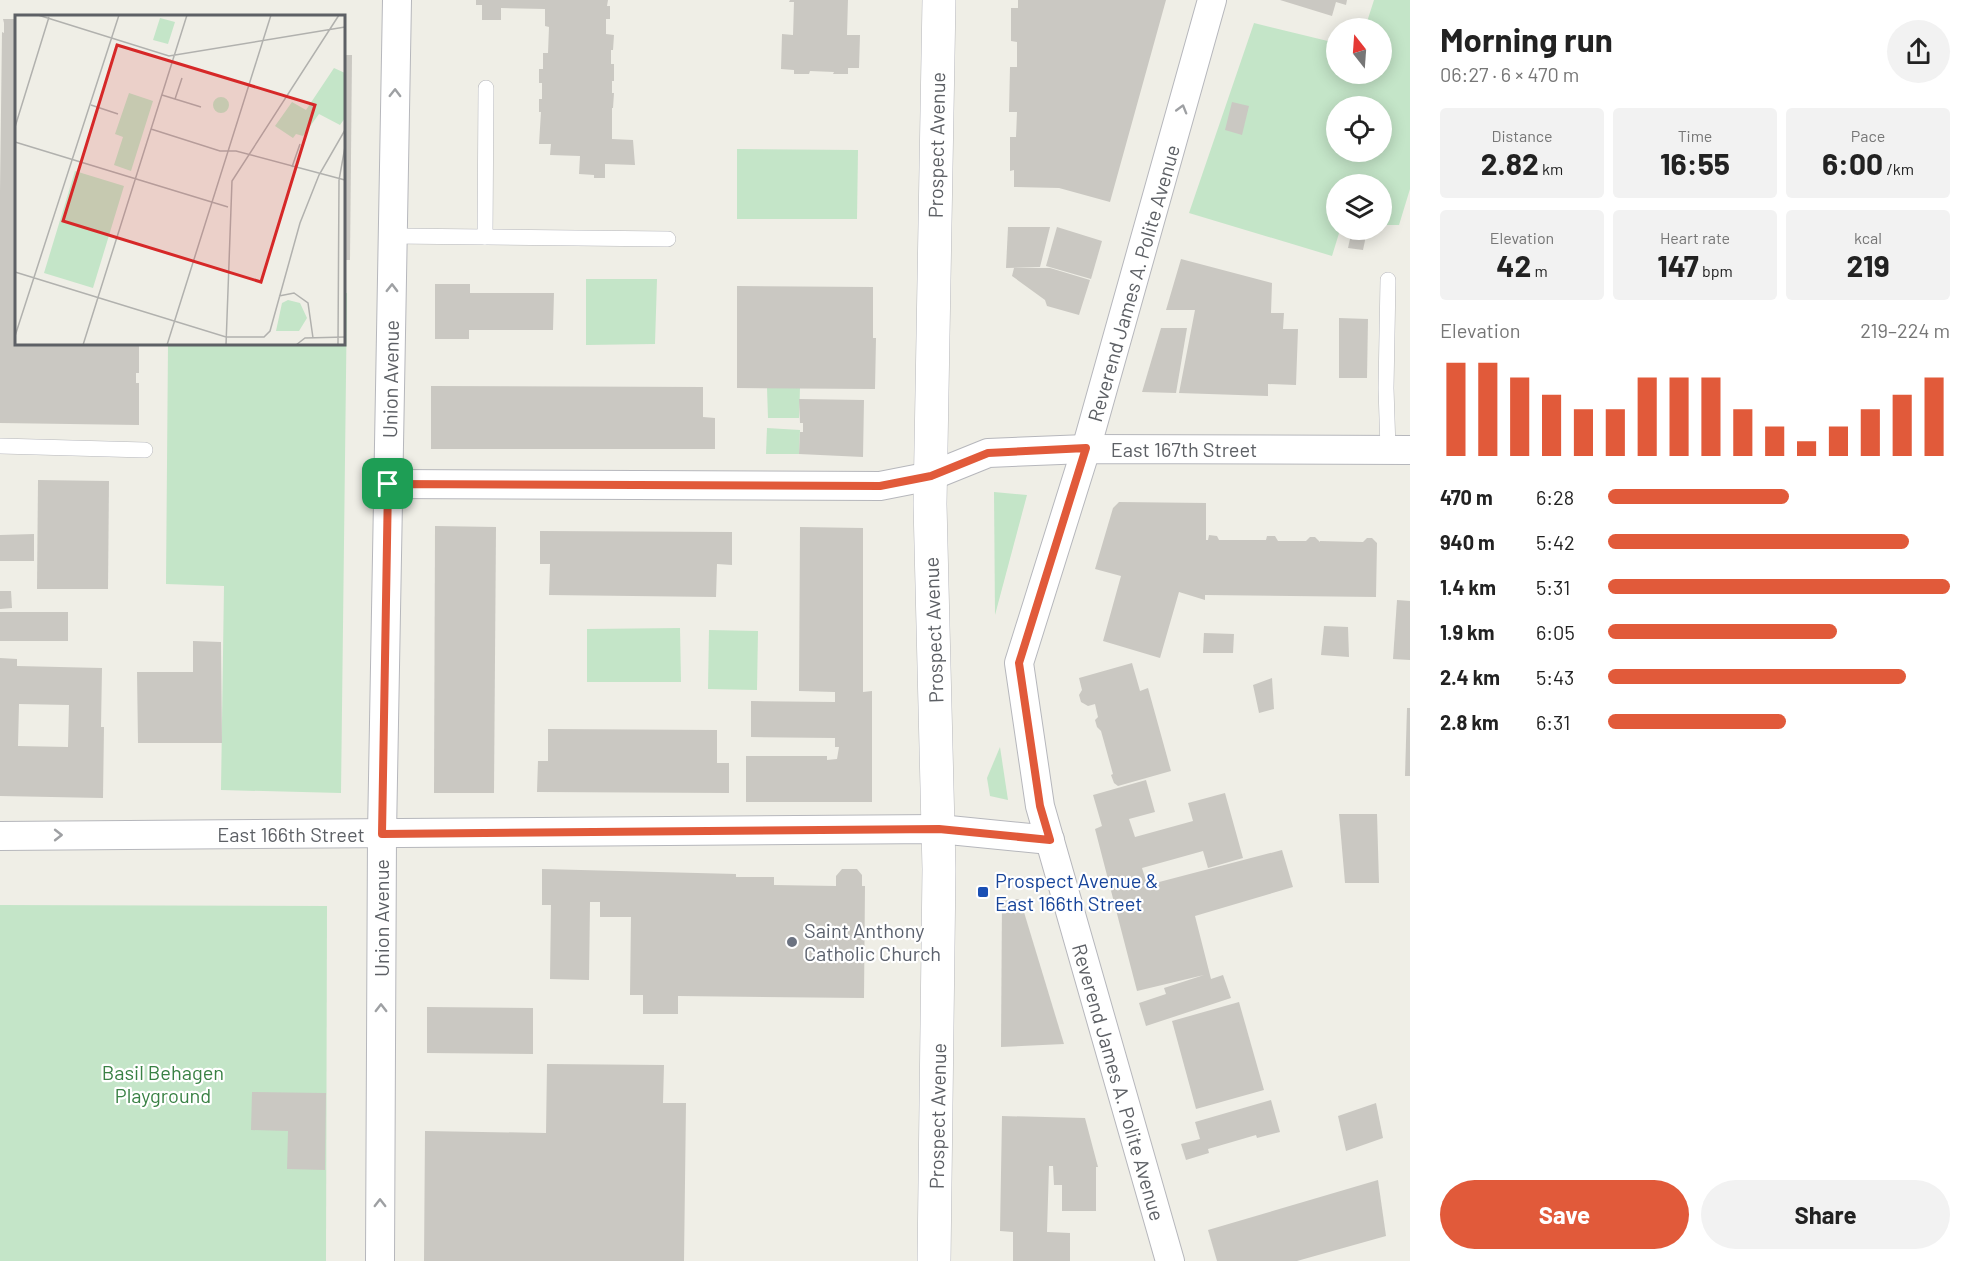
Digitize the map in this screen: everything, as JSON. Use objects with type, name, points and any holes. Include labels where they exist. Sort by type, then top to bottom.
[{"type":"street","name":"Union Avenue","points":[[380,1261],[382,834],[397,0]]},
{"type":"street","name":"Prospect Avenue","points":[[934,1261],[939,829],[930,504],[939,0]]},
{"type":"street","name":"Reverend James A. Polite Avenue","points":[[1170,1261],[1040,806],[1019,663],[1086,448],[1212,0]]},
{"type":"street","name":"East 167th Street","points":[[388,484],[880,486],[931,476],[988,453],[1086,448],[1399,450]]},
{"type":"street","name":"East 166th Street","points":[[0,836],[939,829],[1050,840]]},
{"type":"lane","points":[[485,237],[486,88]]},
{"type":"lane","points":[[393,236],[668,239]]},
{"type":"lane","points":[[1388,280],[1386,388],[1399,450]]},
{"type":"lane","points":[[0,446],[145,450]]},
{"type":"green space","points":[[1374,0],[1410,0],[1410,189],[1399,225],[1392,225],[1392,174],[1326,174],[1326,240],[1337,240],[1332,256],[1189,213],[1254,23],[1326,41],[1326,84],[1392,84],[1392,18],[1368,18]]},
{"type":"green space","points":[[737,149],[858,150],[857,219],[737,219]]},
{"type":"green space","points":[[586,279],[657,279],[655,344],[586,345]]},
{"type":"green space","points":[[345,293],[347,293],[341,793],[221,790],[224,586],[166,584],[168,345],[345,345]]},
{"type":"green space","points":[[767,388],[800,388],[799,418],[768,418]]},
{"type":"green space","points":[[767,428],[800,430],[799,454],[766,454]]},
{"type":"green space","points":[[994,492],[1027,495],[995,615]]},
{"type":"green space","points":[[680,628],[681,682],[587,682],[587,629]]},
{"type":"green space","points":[[709,630],[758,631],[757,690],[708,689]]},
{"type":"green space","points":[[1000,747],[1008,800],[990,796],[987,778]]},
{"type":"green space","name":"Basil Behagen Playground","points":[[0,905],[327,906],[326,1261],[0,1261]]},
{"type":"building","points":[[476,0],[608,0],[610,19],[606,19],[606,34],[614,35],[613,50],[611,50],[611,64],[614,64],[612,139],[633,140],[635,165],[605,164],[605,178],[594,178],[594,175],[579,174],[580,156],[550,155],[551,144],[539,144],[541,112],[539,112],[539,99],[542,99],[542,83],[539,83],[539,69],[543,69],[543,53],[548,53],[549,27],[545,26],[545,9],[501,8],[501,20],[482,20],[482,5],[476,5]]},
{"type":"building","points":[[790,0],[848,0],[847,35],[860,35],[859,68],[848,68],[848,74],[810,71],[809,74],[794,74],[794,70],[781,69],[782,34],[793,35],[794,2],[789,2]]},
{"type":"building","points":[[1018,0],[1166,0],[1110,202],[1059,188],[1014,187],[1014,170],[1010,171],[1010,137],[1016,137],[1017,112],[1009,112],[1010,67],[1017,67],[1017,42],[1011,41],[1011,8],[1018,8]]},
{"type":"building","points":[[1280,0],[1347,0],[1346,5],[1336,2],[1332,16]]},
{"type":"building","points":[[3,19],[15,19],[15,345],[139,345],[139,373],[136,373],[136,383],[139,383],[139,425],[0,423],[0,191]]},
{"type":"building","points":[[345,55],[352,55],[350,260],[345,260]]},
{"type":"building","points":[[1232,102],[1249,106],[1242,135],[1225,130]]},
{"type":"building","points":[[1008,227],[1050,227],[1040,267],[1006,268]]},
{"type":"building","points":[[1057,227],[1102,241],[1091,279],[1046,266]]},
{"type":"building","points":[[1350,240],[1365,240],[1363,250],[1348,248]]},
{"type":"building","points":[[1181,259],[1272,283],[1271,313],[1284,313],[1283,329],[1298,329],[1296,385],[1268,384],[1268,396],[1179,393],[1195,310],[1166,310]]},
{"type":"building","points":[[1014,268],[1050,268],[1090,280],[1079,315],[1047,306],[1045,300],[1012,276]]},
{"type":"building","points":[[435,284],[470,284],[470,293],[554,293],[553,330],[469,330],[469,339],[435,339]]},
{"type":"building","points":[[737,286],[873,287],[873,338],[876,338],[875,389],[737,388]]},
{"type":"building","points":[[1339,318],[1368,319],[1367,378],[1339,378]]},
{"type":"building","points":[[1161,328],[1187,328],[1176,393],[1142,392]]},
{"type":"building","points":[[431,386],[703,387],[703,417],[715,418],[715,449],[431,449]]},
{"type":"building","points":[[799,399],[864,400],[863,457],[799,454],[800,432],[803,432],[803,423],[800,423]]},
{"type":"building","points":[[38,480],[109,481],[108,589],[37,589]]},
{"type":"building","points":[[1119,502],[1206,503],[1206,540],[1209,535],[1217,536],[1219,540],[1266,540],[1267,536],[1275,536],[1278,541],[1306,541],[1310,537],[1315,537],[1320,542],[1363,542],[1367,538],[1372,538],[1377,543],[1376,597],[1205,595],[1205,600],[1179,592],[1160,658],[1103,641],[1121,576],[1095,569],[1113,508]]},
{"type":"building","points":[[435,526],[496,527],[494,793],[434,793]]},
{"type":"building","points":[[800,527],[863,528],[863,692],[872,691],[872,802],[746,802],[746,756],[827,756],[827,760],[837,759],[839,747],[835,747],[835,738],[751,737],[751,701],[835,702],[835,692],[799,691]]},
{"type":"building","points":[[540,531],[732,532],[732,565],[717,564],[716,597],[549,595],[550,564],[540,564]]},
{"type":"building","points":[[34,534],[34,561],[0,561],[0,535]]},
{"type":"building","points":[[0,591],[11,591],[12,608],[0,609]]},
{"type":"building","points":[[1397,600],[1410,601],[1410,660],[1393,659]]},
{"type":"building","points":[[0,612],[68,612],[68,641],[0,641]]},
{"type":"building","points":[[1324,626],[1348,627],[1349,657],[1321,655]]},
{"type":"building","points":[[1204,633],[1234,634],[1233,653],[1203,653]]},
{"type":"building","points":[[193,641],[221,642],[222,743],[138,743],[137,672],[193,672]]},
{"type":"building","points":[[0,658],[17,659],[17,666],[102,668],[103,798],[0,796]],"holes":[[[19,704],[69,705],[68,747],[18,746]]]},
{"type":"building","points":[[1132,663],[1140,691],[1148,688],[1171,771],[1118,786],[1111,775],[1113,774],[1101,731],[1095,720],[1098,717],[1095,704],[1088,706],[1081,702],[1079,695],[1082,690],[1079,678]]},
{"type":"building","points":[[1272,678],[1274,709],[1259,713],[1253,685]]},
{"type":"building","points":[[1407,708],[1410,708],[1410,776],[1405,776]]},
{"type":"building","points":[[548,729],[717,730],[717,763],[729,763],[729,793],[537,792],[538,761],[548,761]]},
{"type":"building","points":[[1146,780],[1155,812],[1129,819],[1135,837],[1193,821],[1188,803],[1225,793],[1243,858],[1208,868],[1203,851],[1142,868],[1147,884],[1140,887],[1282,850],[1293,887],[1195,916],[1211,979],[1223,975],[1231,998],[1146,1026],[1139,1003],[1166,994],[1164,988],[1204,975],[1137,991],[1095,829],[1102,826],[1093,795]]},
{"type":"building","points":[[1339,814],[1377,814],[1379,883],[1345,883]]},
{"type":"building","points":[[542,869],[736,874],[736,877],[774,877],[774,885],[836,886],[836,876],[842,869],[857,869],[862,875],[862,886],[865,886],[864,998],[678,996],[678,1014],[643,1014],[643,995],[630,995],[631,917],[600,917],[600,902],[590,902],[589,980],[550,979],[551,905],[542,905]]},
{"type":"building","points":[[1020,899],[1064,1044],[1001,1047],[1002,900]]},
{"type":"building","points":[[1239,1002],[1264,1090],[1196,1109],[1172,1021]]},
{"type":"building","points":[[427,1007],[533,1008],[533,1054],[427,1053]]},
{"type":"building","points":[[547,1064],[664,1065],[663,1103],[686,1103],[684,1261],[424,1261],[425,1131],[546,1133]]},
{"type":"building","points":[[252,1092],[326,1093],[325,1170],[287,1169],[288,1131],[251,1130]]},
{"type":"building","points":[[1271,1100],[1280,1132],[1257,1138],[1256,1135],[1208,1149],[1209,1153],[1186,1160],[1181,1144],[1200,1139],[1195,1122]]},
{"type":"building","points":[[1376,1103],[1383,1138],[1346,1151],[1338,1116]]},
{"type":"building","points":[[1002,1116],[1085,1118],[1098,1167],[1096,1167],[1096,1211],[1062,1211],[1062,1185],[1054,1185],[1053,1166],[1049,1166],[1047,1232],[1070,1233],[1070,1261],[1013,1261],[1013,1232],[1000,1231]]},
{"type":"building","points":[[1378,1180],[1386,1236],[1297,1261],[1217,1261],[1208,1230]]},
{"type":"place","name":"Prospect Avenue & East 166th Street","points":[[983,892]]},
{"type":"place","name":"Saint Anthony Catholic Church","points":[[792,942]]},
{"type":"route","points":[[1086,448],[1019,663],[1040,806],[1050,840],[939,829],[382,834],[388,484],[880,486],[931,476],[988,453],[1086,448]]}]
